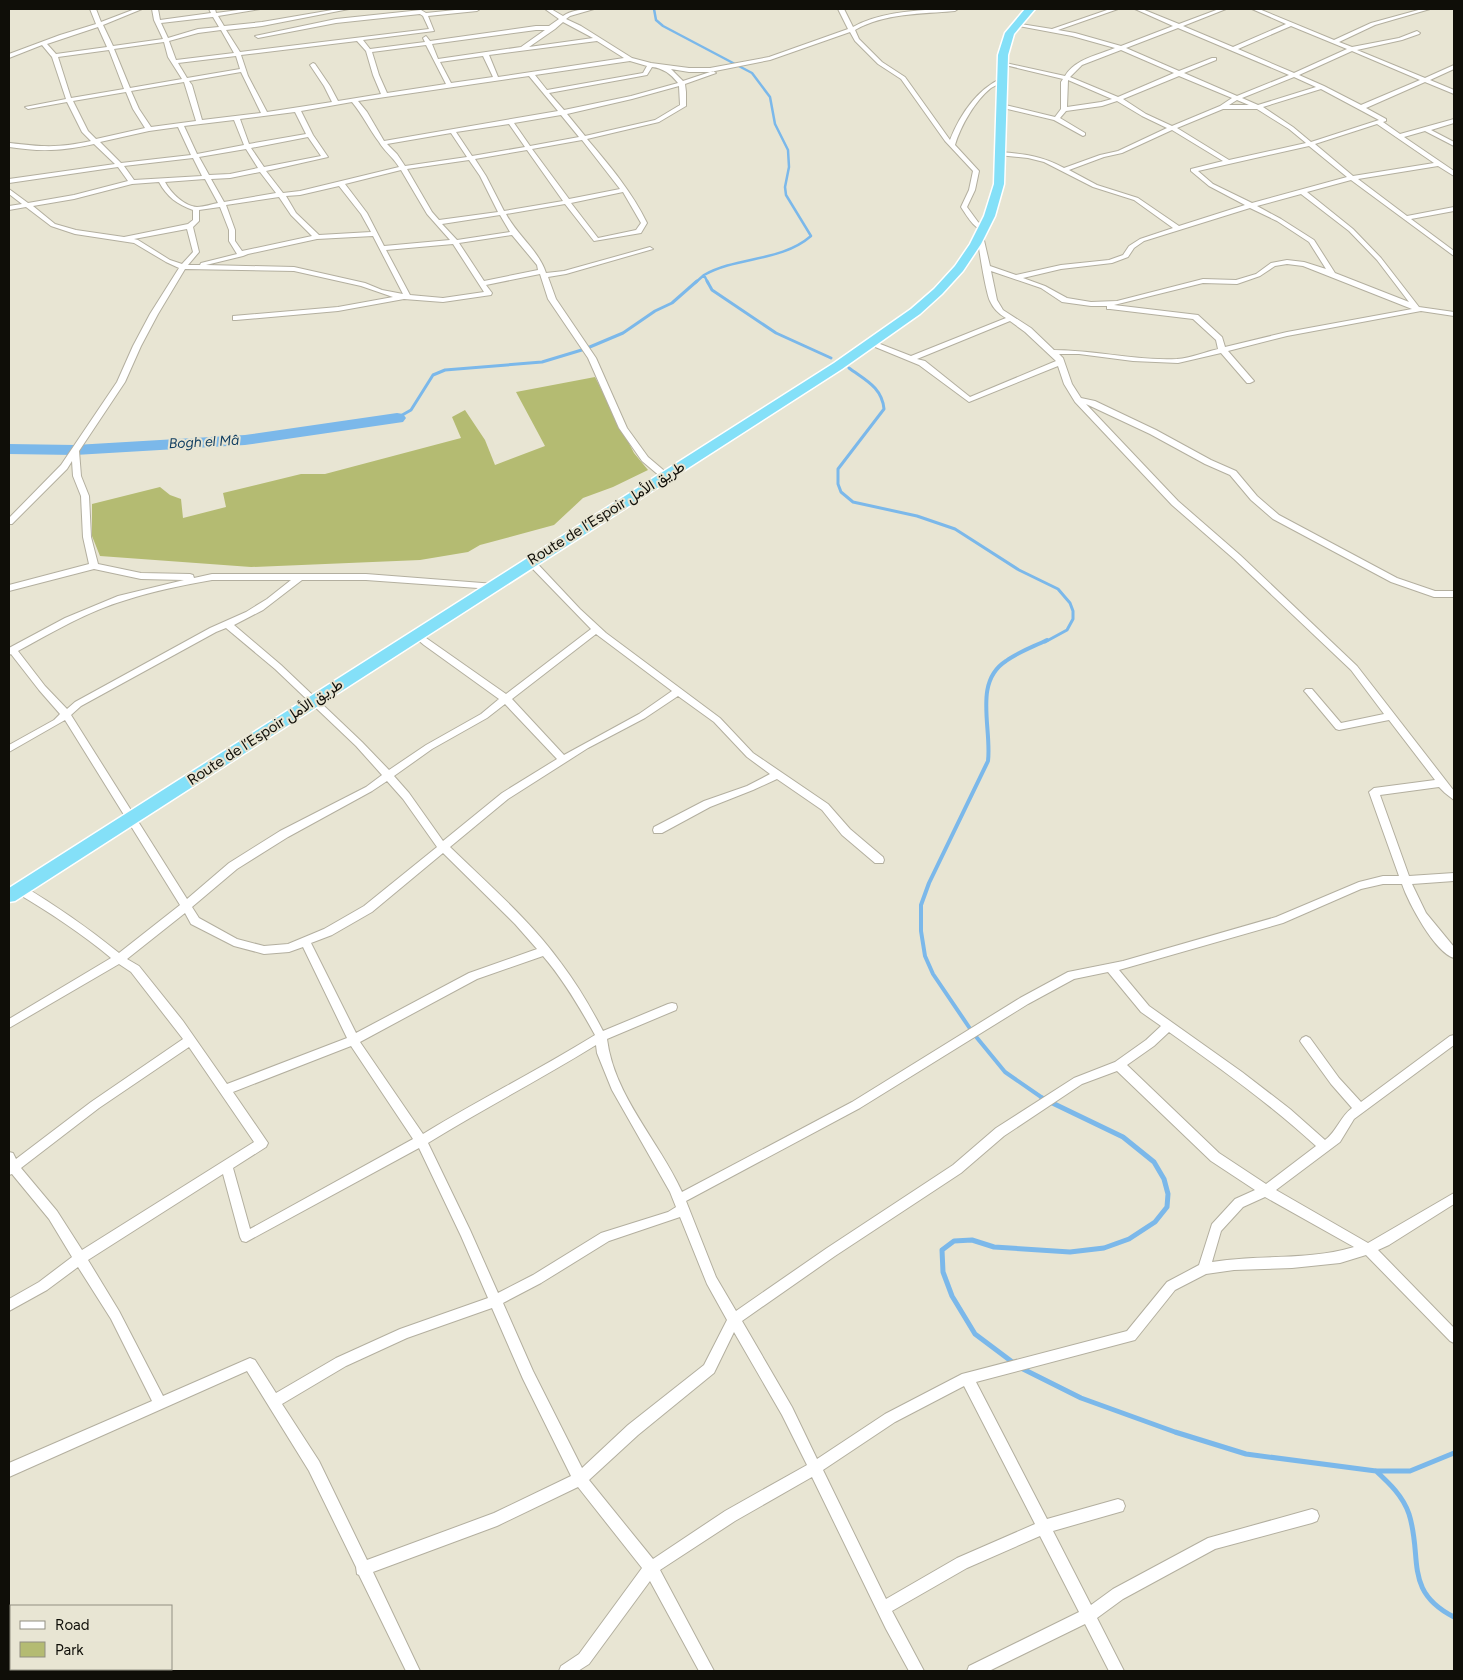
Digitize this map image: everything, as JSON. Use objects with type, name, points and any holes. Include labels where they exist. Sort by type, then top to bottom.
[{"type":"highway","name":"Route de l’Espoir طريق الأمل","points":[[14,893],[872,344],[911,317],[949,280],[982,233],[994,204],[999,184],[1004,45],[1016,24],[1030,9]]},
{"type":"street","points":[[93,9],[98,25],[111,48],[138,114],[150,128]]},
{"type":"street","points":[[9,56],[139,9]]},
{"type":"street","points":[[155,9],[174,62],[189,85],[199,122]]},
{"type":"street","points":[[212,9],[238,54],[242,70],[264,113]]},
{"type":"street","points":[[159,22],[215,16],[253,9]]},
{"type":"street","points":[[54,56],[166,40],[198,31],[262,24],[330,10],[346,9]]},
{"type":"street","points":[[362,9],[369,18]]},
{"type":"street","points":[[425,15],[477,9]]},
{"type":"street","points":[[548,9],[630,59],[650,65],[689,70],[710,70],[770,58],[851,30],[858,25],[955,9]]},
{"type":"street","points":[[523,49],[568,16],[591,9]]},
{"type":"street","points":[[841,9],[857,40],[880,63],[903,78],[952,145],[976,171],[972,190],[964,207],[982,233],[985,267],[993,300],[1000,311],[1028,330],[1059,358],[1068,384],[1078,400],[1175,502],[1331,644],[1354,668],[1454,796]]},
{"type":"street","points":[[1052,30],[1115,9]]},
{"type":"street","points":[[1138,9],[1322,87],[1363,107],[1384,120],[1310,144],[1192,170],[1211,185],[1253,205],[1312,241],[1332,274]]},
{"type":"street","points":[[1056,119],[1064,109],[1064,82],[1070,72],[1080,64],[1223,9]]},
{"type":"street","points":[[1255,9],[1454,92]]},
{"type":"street","points":[[1334,42],[1373,24],[1427,9]]},
{"type":"street","points":[[330,10],[336,22]]},
{"type":"street","points":[[174,62],[432,30],[425,15],[421,12],[336,22],[258,36]]},
{"type":"street","points":[[1016,24],[1073,34],[1120,48],[1176,74],[1258,107],[1291,128],[1352,178],[1454,254]]},
{"type":"street","points":[[1233,49],[1290,24]]},
{"type":"street","points":[[304,28],[316,43]]},
{"type":"street","points":[[369,50],[536,28],[553,28]]},
{"type":"street","points":[[422,31],[449,85]]},
{"type":"street","points":[[1064,170],[1102,156],[1120,152],[1141,141],[1174,129],[1222,107],[1236,98],[1295,76],[1352,49],[1391,41],[1417,33]]},
{"type":"street","points":[[358,38],[369,50],[376,75],[385,94]]},
{"type":"street","points":[[436,61],[598,39]]},
{"type":"street","points":[[826,39],[857,40]]},
{"type":"street","points":[[44,44],[54,56],[64,80],[69,100],[85,132],[120,164],[132,182]]},
{"type":"street","points":[[485,54],[496,78]]},
{"type":"street","points":[[10,145],[44,150],[66,148],[92,140],[150,128],[298,110],[385,94],[630,59]]},
{"type":"street","points":[[1064,109],[1102,104],[1118,99],[1214,59]]},
{"type":"street","points":[[1003,63],[1067,78],[1118,99],[1144,115],[1174,129],[1227,162]]},
{"type":"street","points":[[313,65],[336,104]]},
{"type":"street","points":[[544,92],[645,74],[650,65]]},
{"type":"street","points":[[382,143],[561,112],[683,84],[735,65]]},
{"type":"street","points":[[161,180],[167,191],[180,202],[196,209],[300,193],[402,168],[528,148],[630,128],[670,115],[683,106],[683,84],[676,75],[663,67]]},
{"type":"street","points":[[1363,107],[1454,67]]},
{"type":"street","points":[[28,107],[242,70]]},
{"type":"street","points":[[510,121],[596,240],[639,232],[644,223],[625,190],[530,73]]},
{"type":"street","points":[[952,145],[955,134],[977,102],[989,87],[1002,80]]},
{"type":"street","points":[[1222,107],[1258,107],[1322,87]]},
{"type":"street","points":[[9,192],[54,225],[75,232],[136,241],[168,261],[183,267],[294,269],[355,282],[407,296],[438,300],[488,293],[455,242],[429,213],[395,155],[382,143],[364,112],[353,100]]},
{"type":"street","points":[[1001,106],[1056,119],[1083,134]]},
{"type":"street","points":[[9,208],[74,197],[132,182],[207,179],[325,157],[310,135],[298,110]]},
{"type":"street","points":[[236,117],[247,146],[262,170],[301,223],[317,237]]},
{"type":"street","points":[[1378,122],[1454,174]]},
{"type":"street","points":[[1401,136],[1454,122]]},
{"type":"street","points":[[180,124],[207,179],[222,204],[232,230],[232,241],[241,255]]},
{"type":"street","points":[[452,130],[483,176],[515,233],[540,265],[552,299],[592,358],[623,428],[644,459],[665,476]]},
{"type":"street","points":[[1427,130],[1454,144]]},
{"type":"street","points":[[9,181],[120,164],[195,156],[310,135]]},
{"type":"street","points":[[1000,154],[1028,156],[1046,161],[1096,186],[1136,199],[1178,229]]},
{"type":"street","points":[[1016,277],[1061,267],[1110,262],[1126,256],[1131,247],[1142,240],[1253,205],[1352,178],[1440,164]]},
{"type":"street","points":[[342,184],[364,213],[407,296]]},
{"type":"street","points":[[439,222],[625,190]]},
{"type":"street","points":[[1302,192],[1351,230],[1379,259],[1419,310]]},
{"type":"street","points":[[1406,218],[1454,208]]},
{"type":"street","points":[[124,238],[190,226],[196,222],[196,209]]},
{"type":"street","points":[[9,522],[64,467],[121,382],[137,346],[183,267],[196,252],[190,226]]},
{"type":"street","points":[[383,248],[455,242],[515,233]]},
{"type":"street","points":[[183,267],[209,263],[246,252],[317,237],[374,234]]},
{"type":"street","points":[[482,284],[543,273],[564,273],[650,249]]},
{"type":"street","points":[[1091,304],[1117,303],[1203,281],[1237,282],[1258,275],[1273,264],[1287,262],[1304,264],[1332,274],[1419,310]]},
{"type":"street","points":[[985,267],[1043,286],[1065,300],[1195,317],[1219,339],[1222,350],[1250,381]]},
{"type":"street","points":[[236,318],[338,308],[407,296]]},
{"type":"street","points":[[1053,352],[1079,352],[1133,359],[1178,361],[1287,334],[1342,325],[1357,320],[1419,310],[1454,314]]},
{"type":"street","points":[[910,359],[1010,319]]},
{"type":"street","points":[[872,344],[922,364],[969,400],[1060,362]]},
{"type":"street","points":[[1078,400],[1092,403],[1233,473],[1254,498],[1276,517],[1394,580],[1434,594],[1454,594]]},
{"type":"street","points":[[75,450],[77,476],[85,496],[87,537],[94,566]]},
{"type":"street","points":[[530,562],[596,629],[717,720],[750,755],[825,807],[846,832],[879,860]]},
{"type":"street","points":[[9,588],[94,566],[141,576],[366,577],[492,586]]},
{"type":"street","points":[[9,749],[57,722],[78,704],[125,677],[213,630],[263,608],[301,576]]},
{"type":"street","points":[[212,577],[166,586],[121,598],[68,620],[11,651],[66,714],[131,817],[148,849],[195,921],[234,942],[264,950],[289,948],[328,932],[368,908],[505,796],[563,760],[642,716],[678,692]]},
{"type":"street","points":[[228,625],[278,666],[312,701],[359,744],[388,775],[444,847],[519,921],[557,965],[590,1016],[601,1037],[603,1053],[616,1087],[681,1204],[711,1280],[786,1411],[883,1608],[917,1671]]},
{"type":"street","points":[[9,1024],[119,959],[233,866],[284,834],[369,789],[429,746],[484,716],[596,629]]},
{"type":"street","points":[[416,635],[505,699],[563,760]]},
{"type":"street","points":[[1309,691],[1339,727],[1392,716]]},
{"type":"street","points":[[658,830],[708,804],[750,788],[778,774]]},
{"type":"street","points":[[1442,783],[1374,792],[1385,817],[1415,903],[1441,942],[1454,954]]},
{"type":"street","points":[[273,1402],[341,1362],[377,1345],[404,1333],[495,1301],[537,1279],[605,1237],[671,1216],[681,1204],[856,1105],[1024,1001],[1072,975],[1111,968],[1279,920],[1359,886],[1383,880],[1454,877]]},
{"type":"street","points":[[9,1305],[43,1286],[80,1258],[262,1143],[190,1040],[135,969],[58,912],[14,893]]},
{"type":"street","points":[[305,941],[354,1040],[421,1141],[466,1234],[528,1376],[580,1479],[651,1568],[707,1671]]},
{"type":"street","points":[[224,1090],[354,1040],[474,976],[544,951]]},
{"type":"street","points":[[1111,968],[1145,1009],[1286,1112],[1325,1146]]},
{"type":"street","points":[[226,1165],[246,1237],[421,1141],[479,1106],[540,1074],[601,1037],[672,1007]]},
{"type":"street","points":[[362,1569],[497,1519],[580,1479],[633,1430],[709,1369],[734,1319],[957,1169],[1000,1132],[1078,1081],[1119,1064],[1150,1043],[1169,1025]]},
{"type":"street","points":[[1204,1269],[1216,1228],[1239,1202],[1266,1191],[1336,1138],[1350,1116],[1454,1039]]},
{"type":"street","points":[[160,1404],[115,1315],[80,1258],[53,1215],[10,1165],[190,1040]]},
{"type":"street","points":[[1306,1041],[1335,1081],[1360,1109]]},
{"type":"street","points":[[1119,1064],[1215,1157],[1266,1191],[1368,1249],[1454,1336]]},
{"type":"street","points":[[566,1671],[584,1659],[651,1568],[730,1516],[815,1468],[890,1418],[967,1378],[1131,1336],[1171,1286],[1204,1269],[1234,1264],[1292,1262],[1340,1257],[1368,1249],[1385,1241],[1454,1198]]},
{"type":"street","points":[[9,1470],[250,1364],[314,1466],[362,1569],[413,1671]]},
{"type":"street","points":[[967,1378],[1117,1671]]},
{"type":"street","points":[[883,1608],[962,1563],[1044,1527],[1118,1506]]},
{"type":"street","points":[[974,1671],[1089,1615],[1118,1594],[1212,1543],[1312,1516]]},
{"type":"green space","points":[[595,377],[634,453],[648,470],[613,487],[583,498],[554,525],[480,545],[468,552],[420,560],[251,567],[100,556],[92,536],[92,504],[160,487],[170,495],[181,499],[183,518],[226,507],[223,493],[301,474],[325,474],[461,438],[452,417],[465,410],[485,440],[495,465],[545,446],[516,392]]},
{"type":"waterway","points":[[654,9],[656,20],[663,26],[752,73],[770,97],[775,124],[788,150],[789,167],[785,187],[786,195],[811,236],[799,244],[773,255],[717,269],[704,275]]},
{"type":"waterway","points":[[695,283],[704,275]]},
{"type":"waterway","points":[[704,275],[707,281]]},
{"type":"waterway","points":[[397,418],[411,410],[433,375],[445,370],[542,362],[585,349],[623,333],[655,311],[672,303],[697,281]]},
{"type":"waterway","points":[[707,281],[712,290],[776,333],[831,358]]},
{"type":"waterway","points":[[849,368],[872,385],[880,395],[884,409],[838,469],[838,484],[841,492],[853,502],[917,516],[955,529],[1019,570],[1058,589],[1070,603],[1073,619],[1067,630],[1045,642]]},
{"type":"waterway","name":"Bogh el Mâ","points":[[9,449],[75,450],[245,440],[397,418]]},
{"type":"waterway","points":[[1044,1099],[1005,1072],[973,1033],[933,974],[925,956],[921,931],[921,905],[929,883],[988,761],[986,706],[990,681],[996,670],[1006,661],[1047,640]]},
{"type":"waterway","points":[[1015,1364],[975,1334],[952,1296],[943,1272],[942,1250],[954,1241],[972,1240],[994,1247],[1070,1252],[1104,1248],[1129,1239],[1155,1222],[1167,1207],[1168,1194],[1164,1179],[1154,1162],[1123,1137],[1044,1099]]},
{"type":"waterway","points":[[1021,1368],[1081,1398],[1175,1432],[1246,1454],[1376,1471]]},
{"type":"waterway","points":[[1376,1471],[1410,1471],[1454,1453]]},
{"type":"waterway","points":[[1376,1471],[1391,1485],[1409,1514],[1421,1585],[1427,1596],[1438,1607],[1454,1617]]}]
